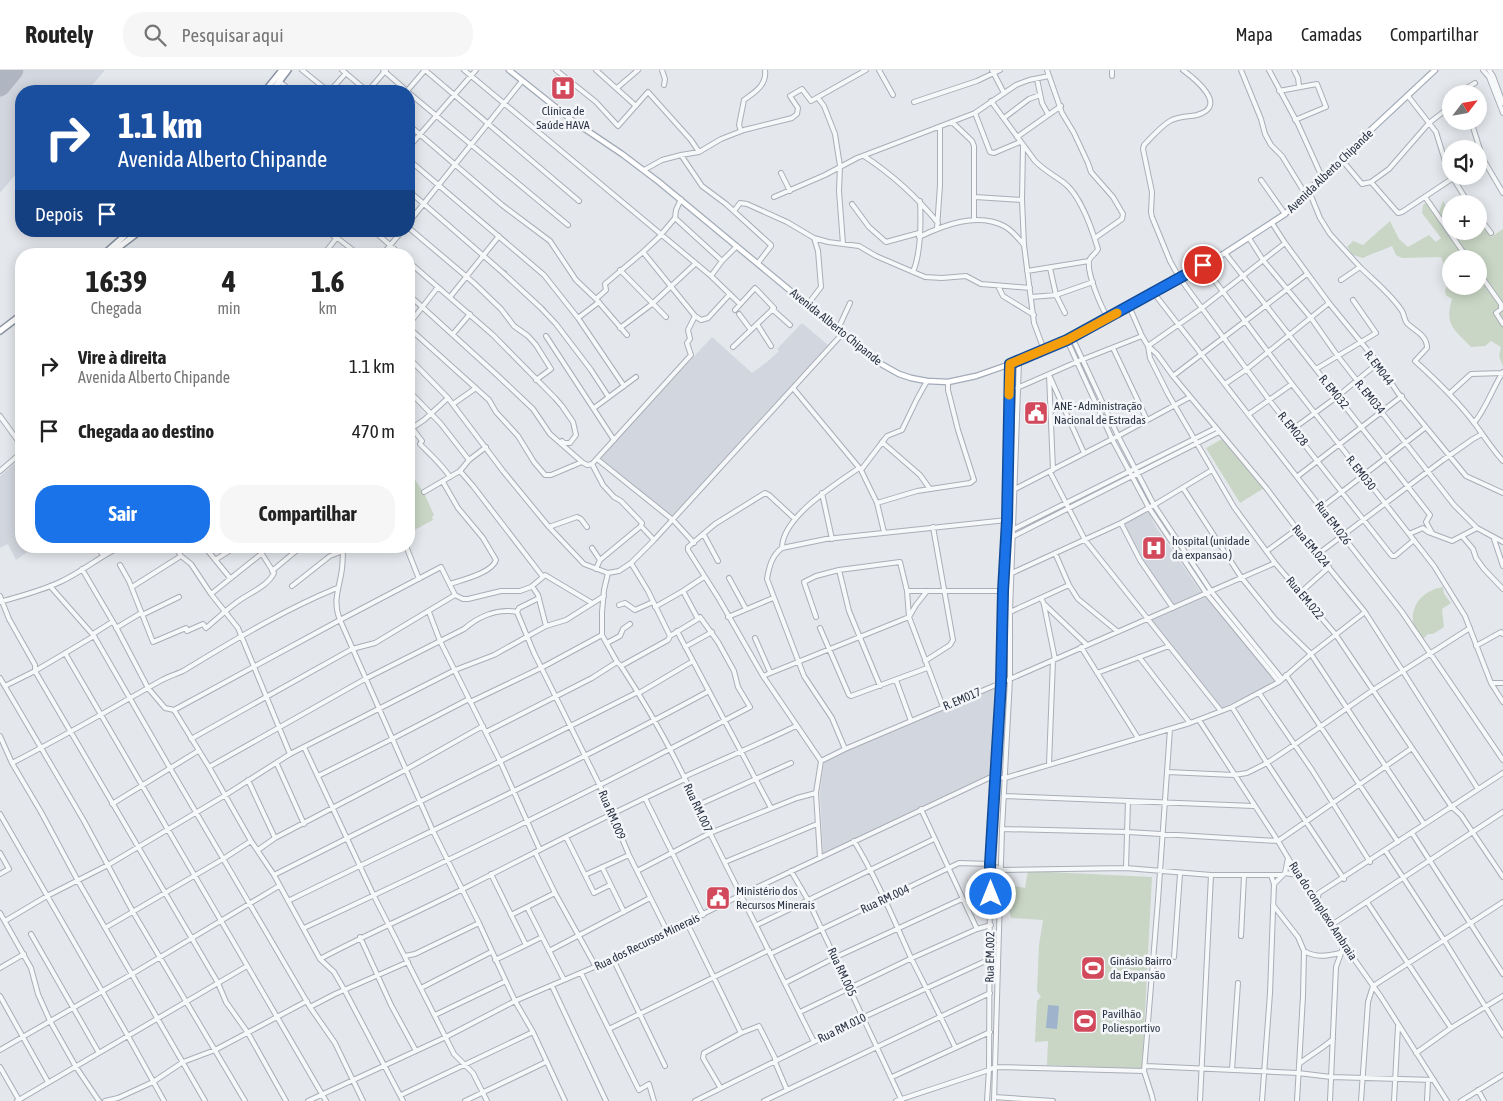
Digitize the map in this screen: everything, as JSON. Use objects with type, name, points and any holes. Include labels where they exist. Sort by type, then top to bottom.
[{"type":"highway","points":[[271,85],[282,70]]},
{"type":"highway","points":[[276,85],[288,70]]},
{"type":"highway","points":[[111,248],[123,237]]},
{"type":"highway","points":[[118,248],[132,237]]},
{"type":"highway","points":[[0,331],[15,320]]},
{"type":"main road","name":"Avenida Alberto Chipande","points":[[509,70],[573,121],[644,170],[681,199],[874,360],[886,368],[905,376],[927,381],[948,382],[976,376],[1019,361],[1070,338],[1249,238],[1286,214],[1360,140],[1435,70]]},
{"type":"street","points":[[302,70],[321,85]]},
{"type":"street","points":[[413,85],[425,70],[579,201]]},
{"type":"street","points":[[464,70],[711,276],[740,304]]},
{"type":"street","points":[[415,140],[476,70]]},
{"type":"street","points":[[556,70],[596,102],[618,126],[648,92],[692,140],[699,152]]},
{"type":"street","points":[[596,70],[636,106]]},
{"type":"street","points":[[617,88],[638,70]]},
{"type":"street","points":[[662,70],[665,79],[664,84]]},
{"type":"street","points":[[742,131],[739,125],[744,100],[759,90],[766,78],[765,70]]},
{"type":"street","points":[[644,170],[662,160],[699,152],[720,139],[742,131],[792,118],[798,108],[790,96],[802,89],[811,101],[866,70]]},
{"type":"street","points":[[879,70],[893,95]]},
{"type":"street","points":[[914,102],[1000,70]]},
{"type":"street","points":[[1047,70],[1062,113],[1091,172],[1113,197],[1123,214],[1122,219],[1095,238]]},
{"type":"street","points":[[1112,70],[1112,76]]},
{"type":"street","name":"R. EM028","points":[[1183,70],[1200,83],[1210,98],[1211,104],[1208,110],[1168,122],[1144,145],[1152,192],[1152,217],[1170,262],[1270,401],[1394,557],[1414,540]]},
{"type":"street","points":[[1241,70],[1261,119],[1264,134],[1308,193],[1330,234],[1360,267],[1382,285],[1403,312],[1407,323],[1419,332],[1425,340],[1427,348],[1415,361],[1474,422],[1503,461]]},
{"type":"street","points":[[1269,70],[1322,177]]},
{"type":"street","points":[[1294,70],[1299,86]]},
{"type":"street","points":[[1483,70],[1489,77],[1503,113]]},
{"type":"street","points":[[1488,70],[1493,76],[1503,103]]},
{"type":"street","points":[[373,85],[384,71],[399,85]]},
{"type":"street","points":[[853,71],[856,76]]},
{"type":"street","points":[[334,85],[344,72],[360,85]]},
{"type":"street","points":[[993,72],[1004,93]]},
{"type":"street","points":[[774,197],[825,175],[840,166],[975,113],[1016,86],[1049,76]]},
{"type":"street","points":[[1037,79],[1042,103],[1048,114]]},
{"type":"street","points":[[279,81],[284,85]]},
{"type":"street","points":[[415,214],[522,81]]},
{"type":"street","points":[[1279,92],[1299,86],[1318,84],[1326,107],[1295,120]]},
{"type":"street","points":[[1004,118],[1029,99],[1040,95]]},
{"type":"street","points":[[1408,96],[1438,136],[1442,150]]},
{"type":"street","points":[[415,98],[568,224]]},
{"type":"street","points":[[818,98],[832,124],[840,166],[839,191],[843,244]]},
{"type":"street","points":[[991,101],[1020,142],[1043,170],[1064,183],[1072,192],[1080,204],[1098,248],[1089,261],[1027,271]]},
{"type":"street","points":[[1017,137],[1061,106]]},
{"type":"street","points":[[975,113],[990,152],[994,153],[1020,142]]},
{"type":"street","points":[[1342,160],[1362,184],[1371,182],[1389,168],[1429,123],[1442,113]]},
{"type":"street","points":[[952,122],[972,141],[974,146],[974,220]]},
{"type":"street","points":[[938,225],[940,127]]},
{"type":"street","points":[[415,131],[502,205],[550,241],[576,280],[598,301],[627,335]]},
{"type":"street","points":[[1024,146],[1022,200],[1024,245],[1037,334],[1044,350]]},
{"type":"street","points":[[681,155],[702,186],[734,211],[771,246],[758,263]]},
{"type":"street","points":[[864,156],[892,175],[920,201],[938,225]]},
{"type":"street","points":[[415,165],[544,275],[578,318],[624,386]]},
{"type":"street","points":[[1487,170],[1503,193]]},
{"type":"street","points":[[781,173],[790,191]]},
{"type":"street","points":[[1261,180],[1286,214]]},
{"type":"street","points":[[1371,182],[1398,213],[1442,185]]},
{"type":"street","points":[[415,197],[541,308],[556,324],[597,378],[608,396]]},
{"type":"street","points":[[975,197],[1022,200]]},
{"type":"street","points":[[1425,197],[1462,250]]},
{"type":"street","points":[[578,318],[598,301],[606,290],[605,284],[643,252],[675,218],[681,199]]},
{"type":"street","points":[[913,272],[918,258],[921,222],[920,201]]},
{"type":"street","points":[[734,211],[740,202],[747,204],[787,222],[814,238],[859,246],[876,256],[925,277],[966,276],[981,284],[1030,288]]},
{"type":"street","points":[[852,204],[869,227],[886,242],[919,235],[938,225],[974,220],[994,222],[1006,227],[1024,245]]},
{"type":"street","points":[[675,218],[722,261]]},
{"type":"street","name":"R. EM044","points":[[1272,223],[1329,303],[1466,476],[1503,493]]},
{"type":"street","points":[[1487,229],[1490,233]]},
{"type":"street","points":[[415,233],[467,277],[501,309],[514,326],[528,336],[551,369],[536,380]]},
{"type":"street","points":[[450,297],[499,236]]},
{"type":"street","points":[[381,237],[393,248]]},
{"type":"street","points":[[388,248],[397,237]]},
{"type":"street","points":[[328,248],[336,238],[350,248]]},
{"type":"street","points":[[808,304],[821,287],[818,251],[814,238]]},
{"type":"street","name":"R. EM034","points":[[1249,238],[1450,500],[1477,528],[1494,539],[1503,542]]},
{"type":"street","points":[[1148,346],[1202,308],[1285,243]]},
{"type":"street","points":[[711,276],[736,246]]},
{"type":"street","points":[[643,252],[694,316],[701,320],[708,318],[730,294]]},
{"type":"street","name":"R. EM032","points":[[1225,253],[1430,515],[1426,522],[1432,533]]},
{"type":"street","points":[[1089,261],[1099,302],[1108,318]]},
{"type":"street","points":[[620,328],[652,304],[695,264]]},
{"type":"street","name":"R. EM030","points":[[1203,265],[1314,413],[1434,566],[1464,616],[1491,684],[1503,702]]},
{"type":"street","points":[[415,267],[493,335],[562,406],[576,428],[576,435],[570,443],[564,443],[554,438]]},
{"type":"street","points":[[1341,280],[1360,267]]},
{"type":"street","points":[[1050,268],[1056,295],[1065,313]]},
{"type":"street","points":[[620,270],[666,317]]},
{"type":"street","points":[[1173,376],[1307,274]]},
{"type":"street","points":[[1031,297],[1056,295],[1093,282]]},
{"type":"street","points":[[1487,285],[1500,304],[1501,309],[1496,313],[1503,324]]},
{"type":"street","points":[[998,286],[1003,296],[1034,315]]},
{"type":"street","points":[[415,317],[438,287]]},
{"type":"street","points":[[751,330],[737,312],[740,304],[755,288],[774,308],[772,309],[790,325]]},
{"type":"street","name":"Rua EM.026","points":[[1153,292],[1397,605],[1503,760]]},
{"type":"street","points":[[1316,369],[1376,332],[1354,300]]},
{"type":"street","points":[[415,301],[533,409],[554,438],[587,466],[597,459],[689,358],[691,355],[687,344],[690,339],[688,330],[694,316]]},
{"type":"street","points":[[838,330],[850,303]]},
{"type":"street","points":[[1225,384],[1247,369],[1329,303]]},
{"type":"street","name":"Rua EM.022","points":[[1129,306],[1148,346],[1150,358],[1234,507],[1275,563],[1336,635],[1451,806],[1461,815],[1503,877]]},
{"type":"street","points":[[733,347],[772,309]]},
{"type":"street","points":[[453,334],[470,314]]},
{"type":"street","points":[[757,324],[771,346]]},
{"type":"street","points":[[415,333],[476,388],[516,433],[534,462],[545,475],[551,475],[582,462]]},
{"type":"street","points":[[415,364],[453,404],[549,527],[584,564],[608,573],[619,571],[631,563],[654,540],[843,333]]},
{"type":"street","points":[[546,336],[614,440]]},
{"type":"street","points":[[1017,388],[1142,336]]},
{"type":"street","points":[[1070,338],[1154,505],[1211,590],[1280,680]]},
{"type":"street","points":[[1070,338],[1077,363],[1112,439],[1149,508],[1206,593],[1280,680]]},
{"type":"street","name":"Rua EM.024","points":[[1148,346],[1157,354],[1365,612],[1478,789]]},
{"type":"street","points":[[1113,348],[1147,420]]},
{"type":"street","name":"Rua EM.002","points":[[994,1099],[1002,829],[1010,679],[1010,612],[1019,361]]},
{"type":"street","points":[[1293,429],[1338,396],[1378,363]]},
{"type":"street","name":"Rua EM.002","points":[[987,1101],[990,1032],[990,864],[993,778],[1001,683],[1010,364]]},
{"type":"street","points":[[1448,394],[1471,374],[1503,373]]},
{"type":"street","points":[[1474,422],[1484,410],[1493,388],[1503,373]]},
{"type":"street","points":[[1049,375],[1084,453]]},
{"type":"street","points":[[1049,375],[1051,471],[1066,503],[1085,540],[1221,711]]},
{"type":"street","points":[[594,408],[636,377]]},
{"type":"street","points":[[782,548],[782,539],[795,519],[822,493],[860,469],[890,434],[902,430],[927,381]]},
{"type":"street","points":[[877,503],[917,491],[970,483],[974,480],[958,430],[948,390],[948,382]]},
{"type":"street","points":[[1249,414],[1292,384]]},
{"type":"street","points":[[453,404],[476,388]]},
{"type":"street","points":[[793,388],[860,469],[877,503],[884,532]]},
{"type":"street","points":[[1298,476],[1402,396]]},
{"type":"street","points":[[415,397],[431,413],[469,460]]},
{"type":"street","points":[[1015,489],[1190,397]]},
{"type":"street","points":[[415,424],[448,398]]},
{"type":"street","points":[[0,416],[15,437]]},
{"type":"street","points":[[1321,508],[1426,427]]},
{"type":"street","points":[[1006,533],[1216,428]]},
{"type":"street","points":[[415,432],[422,441],[420,444],[450,477]]},
{"type":"street","points":[[1006,540],[1219,432]]},
{"type":"street","points":[[1318,554],[1428,471],[1482,434]]},
{"type":"street","points":[[882,442],[920,475],[930,489]]},
{"type":"street","points":[[424,492],[460,471],[469,460],[486,448]]},
{"type":"street","points":[[0,472],[15,458]]},
{"type":"street","points":[[597,459],[673,520],[694,543]]},
{"type":"street","points":[[592,464],[603,485],[638,518],[642,523],[641,526],[654,540]]},
{"type":"street","points":[[1012,573],[1120,523],[1212,470]]},
{"type":"street","points":[[460,471],[543,577]]},
{"type":"street","points":[[443,482],[458,508],[483,538],[496,560],[492,566],[477,575],[450,584]]},
{"type":"street","points":[[1183,488],[1241,577],[1275,619],[1311,654],[1424,824]]},
{"type":"street","points":[[795,519],[765,493],[728,516],[688,548],[688,550],[763,676],[820,761],[816,793],[820,858]]},
{"type":"street","points":[[822,493],[832,539]]},
{"type":"street","points":[[549,527],[577,517],[587,527]]},
{"type":"street","points":[[845,749],[832,718],[804,676],[773,598],[767,579],[769,567],[777,552],[782,548],[832,539],[1007,520]]},
{"type":"street","points":[[1120,523],[1140,560],[1173,608]]},
{"type":"street","points":[[596,569],[600,560],[641,526]]},
{"type":"street","points":[[924,661],[950,645],[953,640],[933,527]]},
{"type":"street","points":[[1410,534],[1423,528],[1452,541],[1477,528]]},
{"type":"street","points":[[1267,551],[1297,530]]},
{"type":"street","points":[[704,535],[718,561]]},
{"type":"street","points":[[1462,536],[1473,549],[1476,558],[1484,569],[1503,589]]},
{"type":"street","points":[[1494,539],[1503,566]]},
{"type":"street","points":[[592,548],[600,560]]},
{"type":"street","points":[[1056,552],[1078,600],[1117,631]]},
{"type":"street","points":[[1,602],[52,585],[82,570],[107,553]]},
{"type":"street","points":[[179,553],[190,564],[238,628],[290,754]]},
{"type":"street","points":[[210,553],[230,578]]},
{"type":"street","points":[[215,560],[226,553]]},
{"type":"street","points":[[272,571],[294,553]]},
{"type":"street","points":[[292,586],[336,553]]},
{"type":"street","points":[[343,553],[336,606],[340,620],[433,831],[515,1001],[533,1032],[565,1101]]},
{"type":"street","points":[[409,553],[419,579]]},
{"type":"street","points":[[120,565],[132,587],[153,642],[186,628],[187,631],[203,624],[206,628],[242,598],[255,592],[271,579],[274,573],[261,554],[211,594]]},
{"type":"street","points":[[132,587],[181,556]]},
{"type":"street","points":[[816,617],[804,582],[816,576],[839,570],[900,562],[907,591],[908,617],[943,707]]},
{"type":"street","points":[[631,563],[670,636]]},
{"type":"street","name":"R. EM017","points":[[820,761],[1275,563]]},
{"type":"street","points":[[1300,593],[1329,566]]},
{"type":"street","points":[[82,570],[148,688],[165,708],[174,710],[441,567],[454,595],[463,599],[501,591],[520,591],[532,586],[545,575],[592,604]]},
{"type":"street","points":[[839,570],[849,611],[880,686]]},
{"type":"street","name":"Rua RM.007","points":[[608,573],[604,596],[602,635],[617,662],[656,720],[698,805],[710,834],[814,1042]]},
{"type":"street","points":[[655,607],[704,577]]},
{"type":"street","points":[[729,578],[746,609]]},
{"type":"street","points":[[52,585],[93,635],[310,1007],[335,1043],[363,1101]]},
{"type":"street","points":[[1010,612],[1070,585]]},
{"type":"street","points":[[532,586],[539,598],[546,626]]},
{"type":"street","points":[[12,763],[101,716],[167,677],[182,672],[200,659],[289,610],[337,588]]},
{"type":"street","points":[[683,591],[698,619]]},
{"type":"street","points":[[907,591],[1003,591]]},
{"type":"street","points":[[763,676],[908,617],[927,591]]},
{"type":"street","points":[[191,739],[352,649],[375,643],[392,631],[429,612],[454,595]]},
{"type":"street","points":[[0,596],[1,602],[34,665],[35,671],[218,983],[226,1002],[248,1033],[286,1101]]},
{"type":"street","points":[[5,921],[47,896],[108,865],[277,764],[290,754],[455,670],[494,654],[546,626],[566,620],[604,596]]},
{"type":"street","points":[[116,628],[179,598]]},
{"type":"street","points":[[209,767],[365,679],[464,629],[475,620],[504,610],[517,612],[519,608],[539,598]]},
{"type":"street","points":[[728,618],[773,598]]},
{"type":"street","points":[[1041,598],[1044,604],[1054,659],[1049,764]]},
{"type":"street","points":[[619,605],[624,603],[635,610],[653,602]]},
{"type":"street","points":[[1044,604],[1086,644]]},
{"type":"street","points":[[429,612],[440,641],[514,792],[555,893],[596,967]]},
{"type":"street","name":"Rua RM.009","points":[[517,612],[534,653],[600,786],[629,854],[668,933]]},
{"type":"street","points":[[993,778],[1004,778],[1170,729],[1232,707],[1280,680],[1365,612]]},
{"type":"street","points":[[304,928],[448,861],[600,786],[750,707],[738,686],[734,671],[712,632],[700,617],[670,636],[668,640],[621,666]]},
{"type":"street","points":[[5,686],[35,671],[112,622]]},
{"type":"street","points":[[606,643],[620,636],[623,629],[630,624]]},
{"type":"street","points":[[820,628],[851,696],[927,668]]},
{"type":"street","points":[[1167,772],[1247,773],[1294,746],[1346,708],[1470,628]]},
{"type":"street","points":[[677,632],[771,808]]},
{"type":"street","points":[[686,647],[712,632]]},
{"type":"street","points":[[1476,646],[1501,632],[1503,634]]},
{"type":"street","points":[[318,776],[469,701],[542,668],[602,635]]},
{"type":"street","points":[[756,638],[770,672]]},
{"type":"street","points":[[1098,673],[1169,646]]},
{"type":"street","points":[[1081,647],[1138,738]]},
{"type":"street","points":[[65,653],[193,876],[326,1101]]},
{"type":"street","points":[[1139,657],[1190,723]]},
{"type":"street","points":[[274,875],[638,692],[693,661]]},
{"type":"street","points":[[486,732],[592,678],[617,662]]},
{"type":"street","points":[[1286,675],[1398,842]]},
{"type":"street","points":[[0,678],[133,912],[161,956],[245,1101]]},
{"type":"street","points":[[896,680],[911,721]]},
{"type":"street","points":[[1491,684],[1503,683]]},
{"type":"street","points":[[288,901],[514,792],[709,691]]},
{"type":"street","points":[[1259,693],[1370,862]]},
{"type":"street","points":[[1232,707],[1344,879]]},
{"type":"street","points":[[174,710],[251,841],[274,875],[320,959],[334,972],[403,1101]]},
{"type":"street","name":"Rua do complexo Ambraia","points":[[1198,720],[1278,841],[1316,905],[1373,986],[1447,1101]]},
{"type":"street","points":[[258,850],[276,838],[406,770],[483,726]]},
{"type":"street","points":[[320,959],[360,937],[462,889],[740,750],[766,741],[796,726]]},
{"type":"street","points":[[1152,1101],[1144,1071],[1146,1066],[1170,729]]},
{"type":"street","points":[[0,736],[12,763],[78,881],[205,1101]]},
{"type":"street","points":[[304,747],[359,866],[454,1054],[473,1073],[487,1101]]},
{"type":"street","points":[[1002,829],[1128,832],[1278,841],[1412,748]]},
{"type":"street","points":[[112,804],[198,751]]},
{"type":"street","points":[[698,805],[791,763]]},
{"type":"street","points":[[277,764],[304,824]]},
{"type":"street","points":[[1240,783],[1247,773]]},
{"type":"street","points":[[1316,905],[1319,894],[1370,862],[1451,806],[1503,774]]},
{"type":"street","name":"Rua dos Recursos Minerais","points":[[308,1101],[446,1037],[515,1001],[596,967],[668,933],[741,895],[921,809],[993,778]]},
{"type":"street","points":[[248,780],[276,838]]},
{"type":"street","points":[[637,871],[710,834],[771,808],[816,793]]},
{"type":"street","points":[[1004,796],[1254,806]]},
{"type":"street","points":[[645,798],[703,915]]},
{"type":"street","points":[[1126,868],[1128,801]]},
{"type":"street","points":[[921,809],[977,929]]},
{"type":"street","points":[[1330,926],[1503,812]]},
{"type":"street","points":[[0,814],[164,1101]]},
{"type":"street","points":[[725,862],[817,824]]},
{"type":"street","points":[[1412,833],[1503,974]]},
{"type":"street","points":[[566,836],[594,894],[610,885]]},
{"type":"street","points":[[757,925],[934,839]]},
{"type":"street","points":[[105,928],[251,841]]},
{"type":"street","points":[[854,842],[871,869],[955,1047]]},
{"type":"street","points":[[1386,850],[1503,1035]]},
{"type":"street","points":[[0,853],[9,870],[0,874]]},
{"type":"street","points":[[585,876],[629,854]]},
{"type":"street","points":[[1274,884],[1283,874],[1288,858]]},
{"type":"street","name":"Rua RM.004","points":[[609,1029],[959,863],[990,864],[1001,870]]},
{"type":"street","points":[[602,867],[624,912]]},
{"type":"street","points":[[1001,870],[1126,868],[1180,874],[1298,875]]},
{"type":"street","name":"Rua RM.005","points":[[791,871],[822,928],[902,1100]]},
{"type":"street","points":[[491,874],[526,945]]},
{"type":"street","points":[[1174,957],[1180,874]]},
{"type":"street","points":[[1200,1101],[1211,875]]},
{"type":"street","points":[[1262,1101],[1274,905],[1274,884],[1271,875]]},
{"type":"street","points":[[1241,936],[1244,876]]},
{"type":"street","points":[[0,1050],[279,886]]},
{"type":"street","points":[[1308,890],[1319,894]]},
{"type":"street","points":[[511,915],[555,893]]},
{"type":"street","points":[[549,952],[650,898]]},
{"type":"street","points":[[785,983],[962,899]]},
{"type":"street","points":[[1368,902],[1451,1028]]},
{"type":"street","points":[[1361,1101],[1368,1002],[1373,986],[1503,902]]},
{"type":"street","points":[[1274,905],[1298,937],[1304,951],[1304,996],[1297,1101]]},
{"type":"street","points":[[527,907],[564,980]]},
{"type":"street","points":[[0,913],[31,968],[38,994],[50,1021],[76,1067],[99,1101]]},
{"type":"street","points":[[405,956],[415,954],[479,923]]},
{"type":"street","points":[[687,923],[741,1033]]},
{"type":"street","points":[[800,1012],[912,958],[977,929],[991,925]]},
{"type":"street","points":[[31,934],[99,1053]]},
{"type":"street","points":[[360,937],[390,1005],[416,1051]]},
{"type":"street","points":[[496,960],[542,937]]},
{"type":"street","points":[[1330,1101],[1336,967],[1344,945]]},
{"type":"street","points":[[1304,951],[1313,956],[1341,953]]},
{"type":"street","points":[[421,988],[491,952]]},
{"type":"street","points":[[0,968],[24,954]]},
{"type":"street","points":[[613,959],[665,1066]]},
{"type":"street","name":"Rua RM.010","points":[[695,1101],[864,1017],[990,959]]},
{"type":"street","points":[[310,1007],[408,962]]},
{"type":"street","points":[[0,1067],[18,1100],[247,966]]},
{"type":"street","points":[[581,973],[639,1090],[649,1084],[654,1101]]},
{"type":"street","points":[[435,1015],[506,981]]},
{"type":"street","points":[[1232,1070],[1238,983]]},
{"type":"street","points":[[552,986],[606,1101]]},
{"type":"street","points":[[764,1101],[990,994]]},
{"type":"street","points":[[0,996],[48,1082]]},
{"type":"street","points":[[1416,1053],[1451,1028],[1503,996]]},
{"type":"street","points":[[105,1101],[120,1099],[153,1082],[183,1062],[215,1050],[307,1001]]},
{"type":"street","points":[[720,1087],[703,1058],[704,1053],[741,1033],[759,1026],[775,1058],[787,1090]]},
{"type":"street","points":[[1394,1101],[1398,1026]]},
{"type":"street","points":[[401,1095],[533,1032]]},
{"type":"street","points":[[892,1077],[990,1032]]},
{"type":"street","points":[[1299,1064],[1333,1039]]},
{"type":"street","points":[[465,1101],[546,1062]]},
{"type":"street","points":[[896,1101],[989,1070],[995,1066],[1144,1071]]},
{"type":"street","points":[[1146,1066],[1298,1072],[1331,1077],[1434,1080]]},
{"type":"street","points":[[1462,1101],[1503,1075]]},
{"type":"street","points":[[1427,1101],[1428,1081]]},
{"type":"street","points":[[1478,1090],[1484,1101]]},
{"type":"street","points":[[994,1099],[1053,1101]]},
{"type":"shaded area","points":[[0,70],[105,70],[92,85],[15,85],[15,175],[0,193]]},
{"type":"shaded area","points":[[802,323],[828,345],[671,518],[600,458],[712,337],[752,373],[779,351],[777,349]]},
{"type":"shaded area","points":[[15,463],[15,553],[26,553],[16,560],[8,544],[0,548],[0,476]]},
{"type":"shaded area","name":"hospital (unidade da expansao )","points":[[1148,511],[1156,527],[1201,592],[1173,604],[1143,559],[1130,538],[1125,523]]},
{"type":"shaded area","points":[[1207,595],[1275,682],[1222,708],[1151,620]]},
{"type":"shaded area","points":[[994,687],[991,774],[823,854],[820,792],[824,762],[845,751]]},
{"type":"green space","points":[[1431,200],[1439,212],[1442,204],[1442,240],[1487,240],[1487,232],[1491,237],[1503,229],[1503,366],[1499,356],[1501,347],[1491,341],[1485,346],[1471,347],[1455,331],[1449,315],[1452,299],[1446,295],[1487,295],[1487,250],[1442,250],[1442,259],[1441,257],[1402,258],[1396,255],[1392,246],[1363,258],[1353,255],[1347,247],[1353,241],[1363,245],[1390,221],[1399,239],[1408,247],[1429,235],[1436,242],[1441,238],[1422,213],[1423,205]]},
{"type":"green space","points":[[1222,439],[1264,488],[1240,503],[1206,448]]},
{"type":"green space","points":[[415,480],[424,493],[434,515],[432,517],[433,520],[415,530]]},
{"type":"green space","points":[[1443,587],[1444,594],[1451,603],[1442,609],[1444,627],[1433,634],[1428,634],[1423,639],[1413,622],[1414,609],[1420,598],[1425,594]]},
{"type":"green space","name":"Ginásio Bairro da Expansão","points":[[1028,871],[1152,877],[1142,1069],[1047,1065],[1048,1041],[1035,1042],[1037,1001],[1041,997],[1037,991],[1039,945],[1043,920],[1011,918],[1009,906],[1010,894],[1014,886],[1025,888]]},
{"type":"water","points":[[1048,1005],[1059,1006],[1057,1029],[1046,1028]]},
{"type":"waterway","points":[[501,269],[506,271],[507,274]]},
{"type":"waterway","points":[[520,286],[532,297]]},
{"type":"waterway","points":[[554,291],[558,296]]},
{"type":"waterway","points":[[537,302],[546,311]]},
{"type":"waterway","points":[[598,378],[608,393]]},
{"type":"waterway","points":[[596,405],[606,396]]},
{"type":"runway","points":[[0,86],[13,70]]},
{"type":"slow traffic","points":[[1009,395],[1010,364],[1067,340],[1117,313]]},
{"type":"place","name":"Clínica de Saúde HAVA","points":[[563,88]]},
{"type":"place","name":"ANE - Administração Nacional de Estradas","points":[[1036,413]]},
{"type":"place","name":"hospital (unidade da expansao )","points":[[1154,548]]},
{"type":"place","name":"Ministério dos Recursos Minerais","points":[[718,898]]},
{"type":"place","name":"Ginásio Bairro da Expansão","points":[[1093,968]]},
{"type":"place","name":"Pavilhão Poliesportivo","points":[[1085,1021]]},
{"type":"route","points":[[991,894],[990,864],[1001,683],[1007,520],[1010,364],[1067,340],[1203,265]]}]
